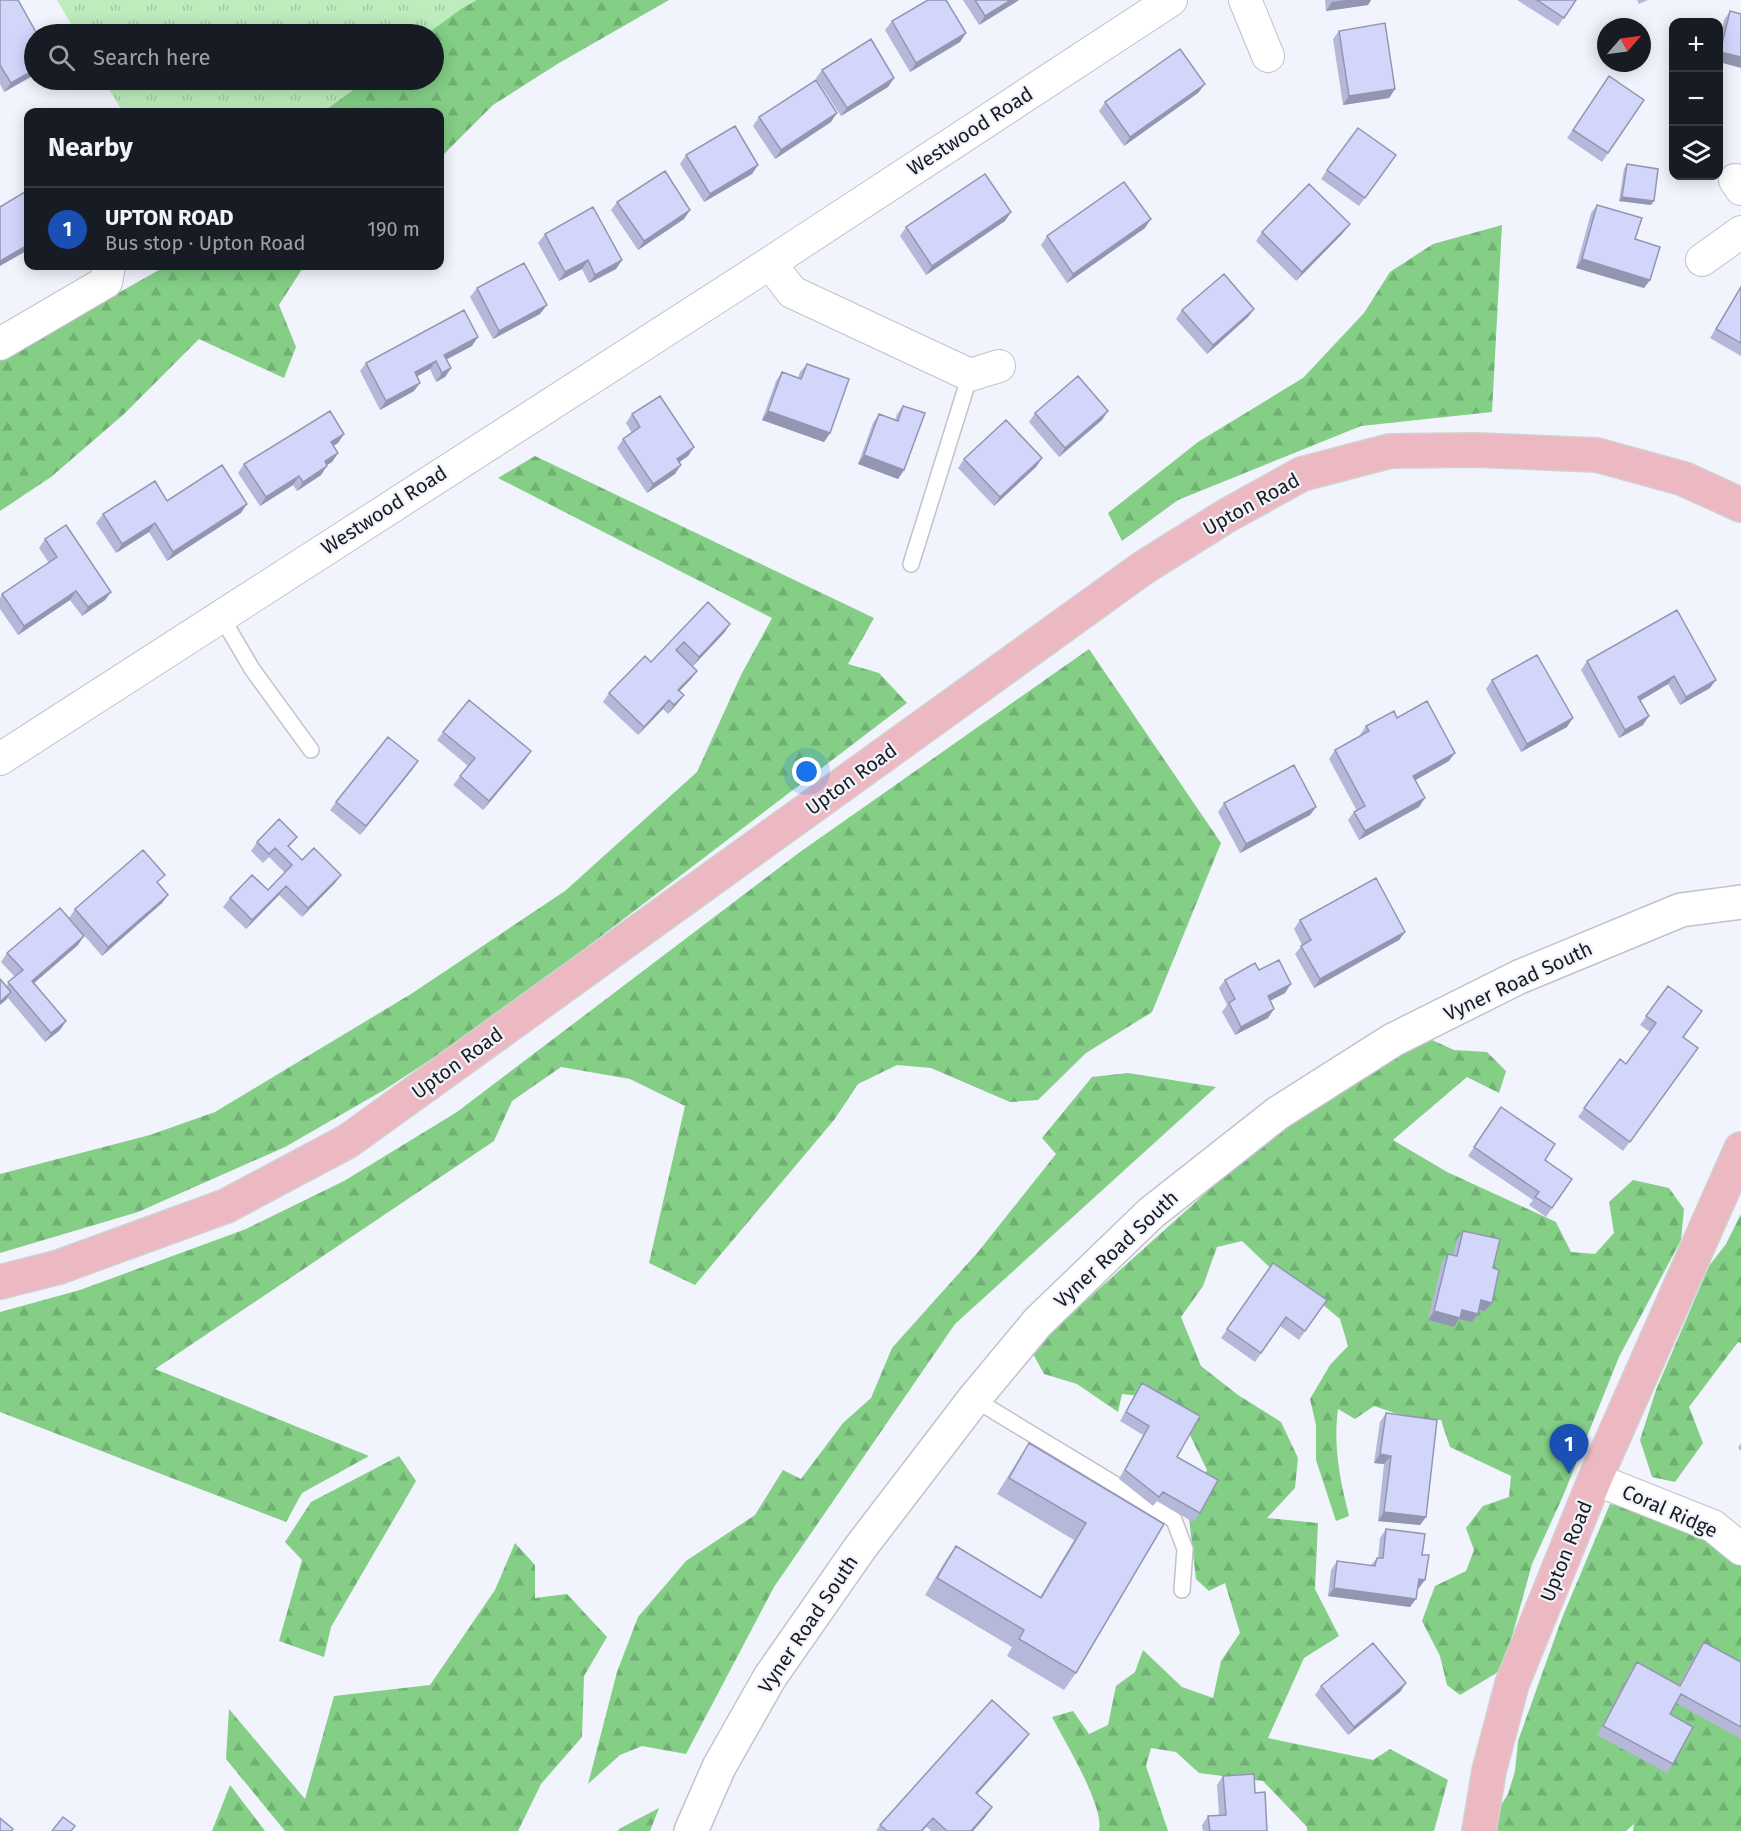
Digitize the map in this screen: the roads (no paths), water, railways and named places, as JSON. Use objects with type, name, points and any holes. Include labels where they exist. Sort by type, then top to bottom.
[{"type":"main road","name":"Upton Road","points":[[0,1281],[59,1267],[226,1206],[348,1141],[1143,568],[1226,516],[1302,474],[1390,451],[1476,450],[1597,455],[1684,479],[1741,505]]},
{"type":"main road","name":"Upton Road","points":[[1479,1831],[1489,1771],[1512,1684],[1595,1479],[1741,1149]]},
{"type":"street","name":"Westwood Road","points":[[0,759],[770,263],[1171,0]]},
{"type":"street","points":[[1245,0],[1268,56]]},
{"type":"street","points":[[1702,260],[1741,232]]},
{"type":"street","points":[[770,263],[792,292],[984,370]]},
{"type":"street","points":[[0,344],[106,282],[108,270]]},
{"type":"street","name":"Vyner Road South","points":[[692,1831],[719,1767],[770,1677],[860,1548],[974,1399],[1038,1322],[1151,1213],[1278,1113],[1393,1040],[1519,976],[1681,910],[1741,902]]},
{"type":"street","name":"Coral Ridge","points":[[1595,1479],[1713,1526],[1741,1549]]},
{"type":"lane","points":[[911,564],[984,370]]},
{"type":"lane","points":[[220,616],[252,669],[311,750]]},
{"type":"lane","points":[[974,1399],[1174,1520],[1185,1549],[1182,1590]]},
{"type":"place","name":"UPTON ROAD","points":[[1569,1474]]}]
